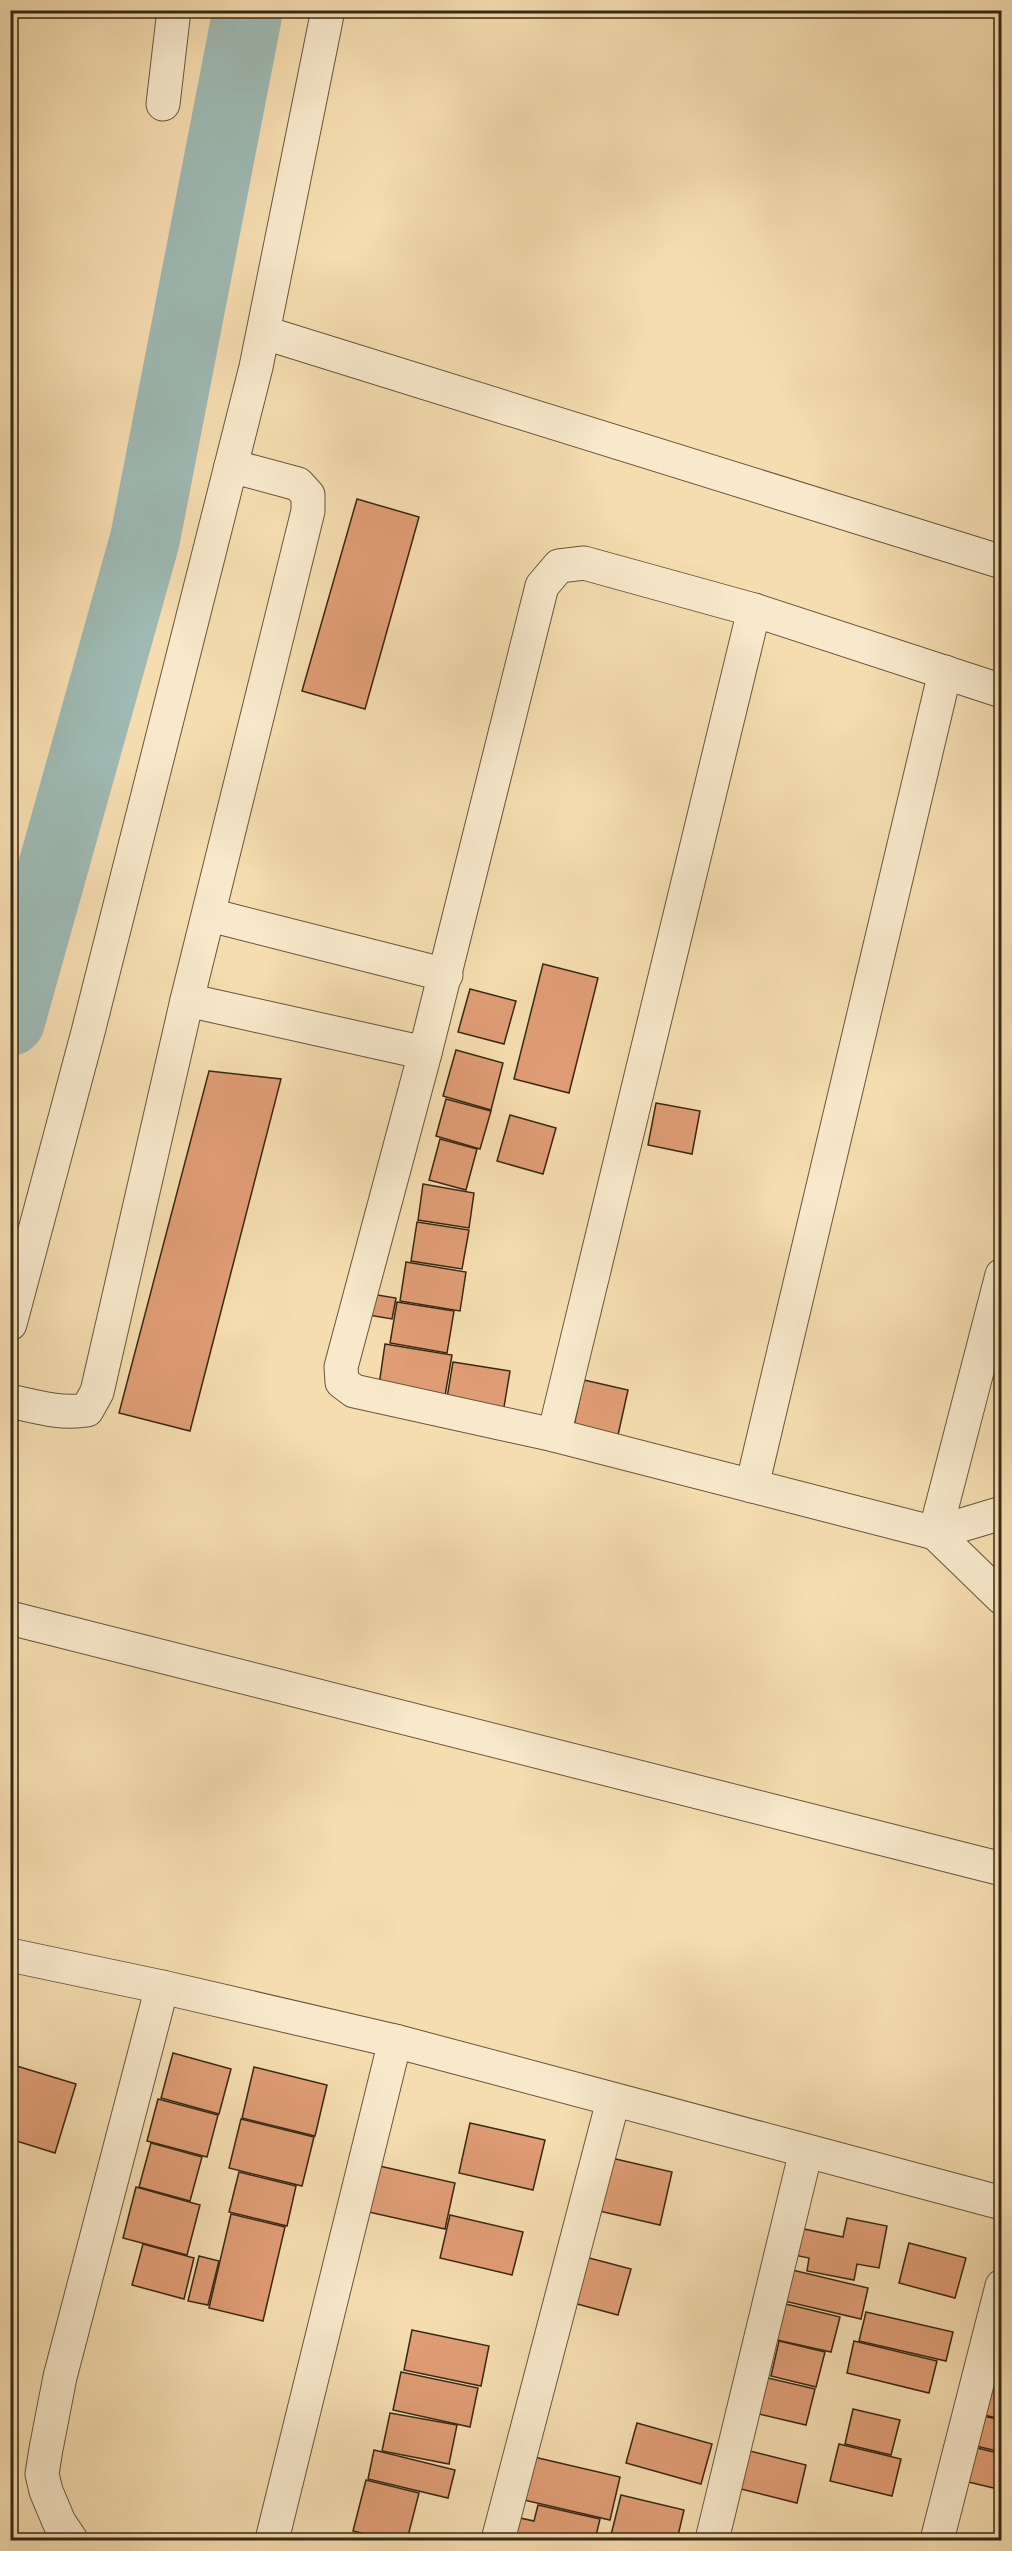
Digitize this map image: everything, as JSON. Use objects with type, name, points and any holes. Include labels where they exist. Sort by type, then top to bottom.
[{"type":"street","points":[[163,105],[174,10]]},
{"type":"street","points":[[10,1324],[91,1020],[251,470],[271,336],[328,10]]},
{"type":"street","points":[[271,336],[1002,562]]},
{"type":"street","points":[[10,1401],[44,1409],[74,1412],[87,1410],[97,1392],[187,1000],[210,915],[308,511],[308,495],[298,484],[251,470]]},
{"type":"street","points":[[1002,691],[754,609],[584,563],[559,566],[542,586],[446,975],[341,1367],[342,1382],[354,1391],[554,1435],[934,1533],[1002,1598]]},
{"type":"street","points":[[554,1435],[754,609]]},
{"type":"street","points":[[752,1486],[945,672]]},
{"type":"street","points":[[210,915],[446,975]]},
{"type":"street","points":[[187,1000],[425,1053]]},
{"type":"street","points":[[934,1533],[1002,1275]]},
{"type":"street","points":[[934,1533],[1002,1513]]},
{"type":"street","points":[[10,1618],[1002,1869]]},
{"type":"street","points":[[10,1955],[162,1987],[395,2041],[1002,2203]]},
{"type":"street","points":[[71,2541],[59,2522],[46,2491],[42,2474],[46,2449],[60,2377],[162,1987]]},
{"type":"street","points":[[272,2541],[395,2041]]},
{"type":"street","points":[[498,2541],[613,2101]]},
{"type":"street","points":[[712,2541],[806,2151]]},
{"type":"street","points":[[938,2541],[1002,2286]]},
{"type":"building","points":[[357,499],[419,517],[365,709],[302,691]]},
{"type":"building","points":[[543,964],[598,978],[569,1093],[514,1079]]},
{"type":"building","points":[[470,989],[516,1001],[504,1044],[458,1032]]},
{"type":"building","points":[[456,1050],[503,1063],[491,1110],[443,1096]]},
{"type":"building","points":[[209,1071],[281,1079],[190,1431],[119,1413]]},
{"type":"building","points":[[446,1099],[491,1111],[480,1149],[436,1136]]},
{"type":"building","points":[[656,1103],[700,1111],[692,1154],[648,1145]]},
{"type":"building","points":[[510,1115],[556,1128],[543,1174],[497,1161]]},
{"type":"building","points":[[440,1139],[477,1149],[466,1190],[429,1180]]},
{"type":"building","points":[[423,1184],[474,1193],[469,1228],[418,1220]]},
{"type":"building","points":[[417,1222],[469,1230],[462,1269],[411,1261]]},
{"type":"building","points":[[406,1262],[466,1272],[460,1311],[400,1301]]},
{"type":"building","points":[[365,1293],[396,1298],[392,1319],[362,1314]]},
{"type":"building","points":[[397,1302],[454,1311],[447,1353],[390,1343]]},
{"type":"building","points":[[385,1344],[452,1355],[445,1396],[379,1385]]},
{"type":"building","points":[[453,1362],[510,1371],[503,1413],[446,1404]]},
{"type":"building","points":[[584,1380],[628,1390],[618,1435],[574,1425]]},
{"type":"building","points":[[173,2053],[231,2069],[219,2114],[161,2098]]},
{"type":"building","points":[[10,2064],[76,2084],[55,2153],[10,2139]]},
{"type":"building","points":[[254,2067],[327,2085],[315,2136],[242,2118]]},
{"type":"building","points":[[158,2099],[218,2115],[207,2157],[147,2141]]},
{"type":"building","points":[[241,2119],[314,2137],[302,2186],[229,2168]]},
{"type":"building","points":[[470,2123],[545,2140],[533,2190],[459,2173]]},
{"type":"building","points":[[151,2143],[202,2157],[190,2201],[139,2187]]},
{"type":"building","points":[[607,2157],[672,2172],[660,2225],[595,2210]]},
{"type":"building","points":[[375,2165],[455,2183],[445,2229],[364,2211]]},
{"type":"building","points":[[239,2172],[296,2186],[287,2226],[229,2212]]},
{"type":"building","points":[[136,2187],[200,2205],[187,2255],[123,2238]]},
{"type":"building","points":[[231,2214],[285,2227],[263,2321],[209,2308]]},
{"type":"building","points":[[450,2215],[523,2232],[512,2275],[440,2258]]},
{"type":"building","points":[[847,2218],[887,2226],[879,2268],[857,2264],[854,2280],[807,2271],[809,2258],[784,2253],[789,2226],[843,2237]]},
{"type":"building","points":[[909,2243],[966,2258],[955,2298],[899,2283]]},
{"type":"building","points":[[143,2244],[194,2258],[184,2299],[132,2285]]},
{"type":"building","points":[[578,2255],[631,2269],[618,2315],[566,2301]]},
{"type":"building","points":[[199,2256],[219,2261],[208,2305],[188,2301]]},
{"type":"building","points":[[788,2269],[868,2288],[861,2319],[780,2300]]},
{"type":"building","points":[[786,2304],[840,2317],[831,2352],[777,2340]]},
{"type":"building","points":[[866,2312],[953,2332],[946,2361],[859,2341]]},
{"type":"building","points":[[412,2330],[489,2346],[481,2386],[404,2370]]},
{"type":"building","points":[[779,2341],[825,2352],[816,2387],[771,2376]]},
{"type":"building","points":[[854,2341],[937,2361],[929,2393],[847,2373]]},
{"type":"building","points":[[1002,2344],[1002,2378],[992,2376]]},
{"type":"building","points":[[401,2372],[478,2388],[470,2427],[393,2410]]},
{"type":"building","points":[[988,2376],[1002,2380],[1002,2419],[979,2414]]},
{"type":"building","points":[[768,2378],[815,2389],[806,2425],[759,2414]]},
{"type":"building","points":[[853,2409],[900,2420],[891,2455],[845,2444]]},
{"type":"building","points":[[390,2413],[457,2425],[449,2464],[382,2451]]},
{"type":"building","points":[[978,2415],[1002,2420],[1002,2452],[971,2445]]},
{"type":"building","points":[[637,2423],[712,2444],[701,2484],[626,2463]]},
{"type":"building","points":[[839,2444],[901,2459],[892,2496],[830,2481]]},
{"type":"building","points":[[973,2447],[1002,2454],[1002,2490],[964,2481]]},
{"type":"building","points":[[742,2449],[806,2465],[797,2503],[733,2487]]},
{"type":"building","points":[[374,2450],[455,2470],[448,2498],[368,2479]]},
{"type":"building","points":[[534,2457],[620,2477],[610,2520],[524,2500]]},
{"type":"building","points":[[366,2480],[419,2493],[407,2540],[391,2540],[353,2531]]},
{"type":"building","points":[[621,2495],[684,2510],[677,2540],[631,2540],[611,2535]]},
{"type":"building","points":[[538,2505],[600,2519],[595,2540],[523,2540],[506,2536],[511,2516],[534,2521]]},
{"type":"waterway","points":[[10,1021],[145,539],[248,10]]}]
